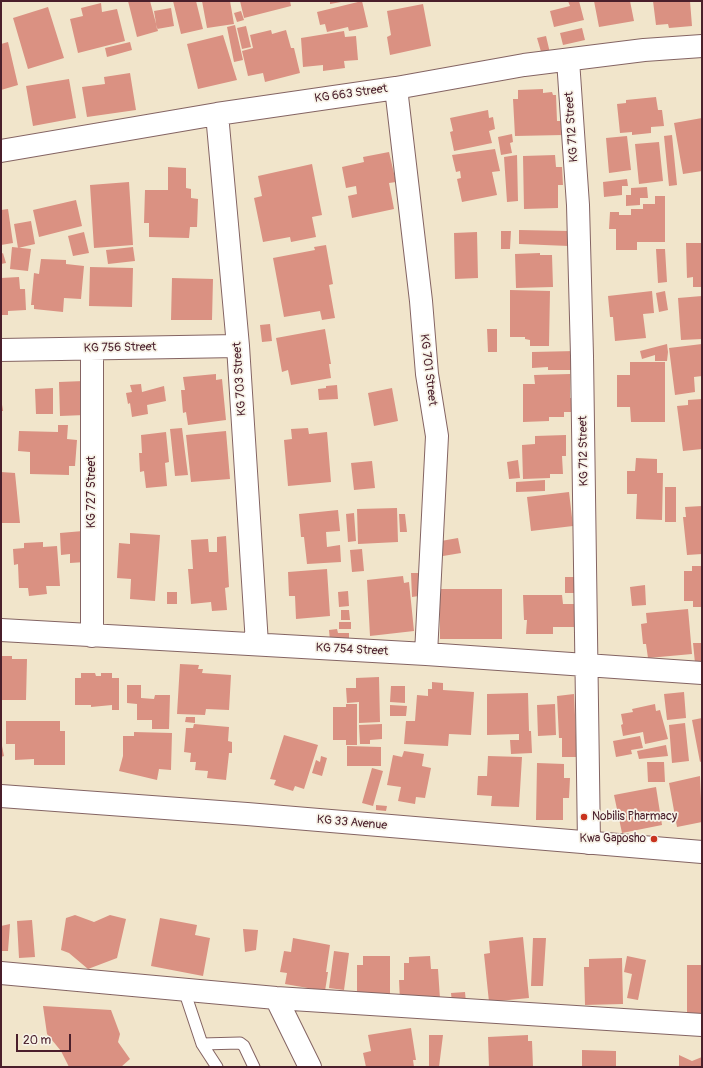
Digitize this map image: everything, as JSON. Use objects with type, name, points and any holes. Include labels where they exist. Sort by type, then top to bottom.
[{"type":"street","name":"KG 663 Street","points":[[1,151],[217,114],[396,88],[524,65],[644,50],[702,46]]},
{"type":"street","name":"KG 712 Street","points":[[568,60],[578,205],[582,356],[589,843]]},
{"type":"street","name":"KG 701 Street","points":[[396,88],[421,301],[427,374],[437,436],[426,654]]},
{"type":"street","name":"KG 703 Street","points":[[217,114],[238,346],[257,644]]},
{"type":"street","name":"KG 756 Street","points":[[1,350],[238,346]]},
{"type":"street","name":"KG 727 Street","points":[[92,349],[92,636]]},
{"type":"street","name":"KG 754 Street","points":[[1,630],[426,654],[702,673]]},
{"type":"street","name":"KG 33 Avenue","points":[[1,796],[247,814],[702,852]]},
{"type":"street","points":[[1,973],[276,998],[702,1026]]},
{"type":"street","points":[[276,998],[310,1067]]},
{"type":"lane","points":[[184,990],[202,1044],[217,1067]]},
{"type":"lane","points":[[202,1044],[240,1044],[244,1046],[254,1067]]},
{"type":"building","points":[[128,1],[150,1],[158,31],[137,37]]},
{"type":"building","points":[[173,1],[196,1],[203,29],[181,34]]},
{"type":"building","points":[[202,1],[230,1],[234,24],[207,28]]},
{"type":"building","points":[[240,1],[290,1],[291,6],[244,18]]},
{"type":"building","points":[[330,1],[341,1],[341,2],[330,4]]},
{"type":"building","points":[[362,1],[368,27],[349,31],[348,27],[327,32],[325,24],[320,25],[317,12]]},
{"type":"building","points":[[568,1],[579,1],[584,20],[554,27],[550,11],[570,6]]},
{"type":"building","points":[[594,1],[630,1],[634,21],[599,27]]},
{"type":"building","points":[[653,1],[690,1],[692,26],[669,28],[668,24],[656,25]]},
{"type":"building","points":[[101,3],[102,12],[117,9],[125,41],[78,53],[70,19],[83,16],[81,8]]},
{"type":"building","points":[[423,4],[431,46],[390,55],[387,37],[391,35],[387,11]]},
{"type":"building","points":[[48,7],[64,58],[28,69],[13,18]]},
{"type":"building","points":[[171,8],[174,26],[157,29],[154,11]]},
{"type":"building","points":[[241,11],[244,20],[237,22],[234,13]]},
{"type":"building","points":[[235,25],[243,60],[234,62],[227,27]]},
{"type":"building","points":[[246,26],[251,47],[242,49],[237,28]]},
{"type":"building","points":[[582,28],[585,40],[563,45],[560,33]]},
{"type":"building","points":[[271,30],[272,34],[286,30],[291,48],[294,48],[300,73],[265,82],[263,73],[248,76],[242,51],[253,48],[250,35]]},
{"type":"building","points":[[344,31],[345,37],[356,36],[358,60],[344,61],[345,68],[323,71],[323,65],[303,67],[301,38]]},
{"type":"building","points":[[223,35],[237,80],[198,89],[187,44]]},
{"type":"building","points":[[546,36],[550,53],[542,55],[537,38]]},
{"type":"building","points":[[8,42],[18,85],[1,90],[1,44]]},
{"type":"building","points":[[130,42],[132,50],[107,57],[105,48]]},
{"type":"building","points":[[130,73],[136,110],[87,117],[82,87],[105,84],[104,77]]},
{"type":"building","points":[[69,79],[76,118],[33,126],[26,86]]},
{"type":"building","points":[[543,89],[543,93],[552,92],[553,95],[556,95],[557,121],[562,121],[563,135],[515,136],[513,99],[518,99],[518,90]]},
{"type":"building","points":[[656,97],[658,110],[662,110],[664,126],[651,127],[651,133],[632,135],[632,132],[620,133],[617,104],[626,103],[626,100]]},
{"type":"building","points":[[488,110],[489,118],[493,117],[495,129],[489,131],[492,143],[454,151],[450,132],[453,131],[450,118]]},
{"type":"building","points":[[702,118],[702,171],[683,174],[674,123]]},
{"type":"building","points":[[512,134],[513,142],[510,143],[512,153],[501,155],[498,137]]},
{"type":"building","points":[[672,135],[677,185],[669,186],[664,136]]},
{"type":"building","points":[[627,136],[631,170],[609,173],[606,138]]},
{"type":"building","points":[[659,142],[663,181],[639,184],[635,144]]},
{"type":"building","points":[[495,149],[500,171],[492,172],[497,195],[462,202],[457,179],[461,178],[460,171],[456,172],[452,155]]},
{"type":"building","points":[[389,152],[396,182],[389,183],[394,209],[352,218],[348,196],[357,194],[356,186],[346,188],[342,167],[364,162],[363,157]]},
{"type":"building","points":[[517,155],[518,201],[507,202],[504,157]]},
{"type":"building","points":[[555,155],[556,167],[562,167],[563,185],[558,185],[558,208],[524,209],[523,156]]},
{"type":"building","points":[[312,164],[322,215],[312,217],[316,237],[291,242],[290,237],[263,242],[254,198],[262,196],[258,176]]},
{"type":"building","points":[[168,167],[186,168],[186,188],[191,189],[191,198],[198,199],[197,227],[190,227],[189,238],[149,237],[149,223],[144,223],[145,190],[168,190]]},
{"type":"building","points":[[627,179],[628,186],[622,186],[622,195],[604,197],[603,182]]},
{"type":"building","points":[[129,182],[133,245],[94,248],[90,185]]},
{"type":"building","points":[[647,187],[648,198],[640,198],[640,205],[626,206],[626,195],[631,195],[631,188]]},
{"type":"building","points":[[655,196],[665,196],[665,242],[637,242],[637,250],[616,250],[616,229],[609,229],[610,212],[619,212],[619,215],[631,215],[631,209],[643,209],[643,204],[655,204]]},
{"type":"building","points":[[76,200],[82,226],[39,237],[33,210]]},
{"type":"building","points":[[8,209],[13,243],[1,245],[1,210]]},
{"type":"building","points":[[31,221],[35,244],[18,248],[14,224]]},
{"type":"building","points":[[519,230],[569,231],[569,246],[519,244]]},
{"type":"building","points":[[501,231],[511,231],[510,249],[501,249]]},
{"type":"building","points":[[84,232],[89,253],[73,256],[68,236]]},
{"type":"building","points":[[477,232],[478,278],[455,279],[454,233]]},
{"type":"building","points":[[686,243],[702,243],[702,287],[693,287],[693,277],[687,278]]},
{"type":"building","points":[[326,245],[333,284],[329,285],[335,318],[322,320],[320,311],[284,317],[273,258],[315,250],[314,247]]},
{"type":"building","points":[[12,247],[31,249],[28,271],[10,269]]},
{"type":"building","points":[[133,247],[135,261],[108,264],[106,250]]},
{"type":"building","points":[[656,249],[665,249],[667,282],[658,283]]},
{"type":"building","points":[[3,253],[6,263],[1,264],[1,254]]},
{"type":"building","points":[[540,253],[540,255],[552,255],[553,287],[516,288],[515,254]]},
{"type":"building","points":[[41,259],[66,260],[66,264],[84,266],[81,299],[64,298],[63,312],[34,309],[34,305],[31,305],[34,273],[39,274]]},
{"type":"building","points":[[90,267],[133,268],[132,307],[89,306]]},
{"type":"building","points":[[19,277],[20,289],[25,289],[26,310],[8,311],[8,315],[1,315],[1,278]]},
{"type":"building","points":[[172,278],[213,279],[212,320],[171,320]]},
{"type":"building","points":[[510,290],[550,291],[549,346],[530,346],[530,340],[525,339],[525,337],[510,337]]},
{"type":"building","points":[[652,291],[654,313],[643,314],[646,338],[615,341],[613,317],[610,317],[608,296]]},
{"type":"building","points":[[665,291],[668,310],[659,312],[656,293]]},
{"type":"building","points":[[702,296],[702,339],[681,340],[678,298]]},
{"type":"building","points":[[270,324],[272,341],[262,342],[260,325]]},
{"type":"building","points":[[325,329],[331,364],[329,364],[331,378],[291,385],[288,370],[282,372],[276,338]]},
{"type":"building","points":[[487,329],[497,329],[497,352],[488,352]]},
{"type":"building","points":[[667,344],[667,361],[655,361],[655,355],[642,359],[640,351]]},
{"type":"building","points":[[702,344],[702,376],[694,377],[695,392],[675,395],[669,348]]},
{"type":"building","points":[[575,351],[575,370],[548,370],[548,367],[532,368],[532,352]]},
{"type":"building","points":[[630,362],[665,362],[665,422],[631,422],[630,407],[617,407],[617,375],[630,375]]},
{"type":"building","points":[[216,374],[216,380],[222,379],[226,420],[188,425],[186,412],[183,413],[181,390],[185,390],[183,377]]},
{"type":"building","points":[[570,374],[570,398],[576,398],[576,412],[564,412],[564,417],[549,417],[549,421],[523,422],[523,384],[535,384],[534,375]]},
{"type":"building","points":[[84,381],[85,415],[60,416],[59,382]]},
{"type":"building","points":[[141,384],[142,392],[164,386],[166,401],[147,405],[148,414],[132,417],[130,403],[128,404],[126,393],[132,392],[130,385]]},
{"type":"building","points":[[337,385],[338,399],[319,400],[318,389],[326,388],[326,386]]},
{"type":"building","points":[[53,388],[53,414],[36,414],[35,389]]},
{"type":"building","points":[[392,388],[398,421],[374,426],[368,393]]},
{"type":"building","points":[[1,398],[3,411],[1,411]]},
{"type":"building","points":[[702,399],[702,449],[683,451],[677,406],[688,405],[688,400]]},
{"type":"building","points":[[58,425],[68,425],[67,439],[77,440],[75,466],[69,466],[69,475],[30,474],[30,452],[18,451],[19,431],[58,432]]},
{"type":"building","points":[[182,428],[188,475],[175,476],[170,429]]},
{"type":"building","points":[[308,428],[309,434],[327,432],[331,482],[288,486],[284,440],[292,439],[291,429]]},
{"type":"building","points":[[226,431],[230,479],[191,482],[186,435]]},
{"type":"building","points":[[166,432],[169,462],[165,463],[167,486],[146,488],[144,471],[140,472],[139,453],[142,453],[141,435]]},
{"type":"building","points":[[566,435],[566,456],[562,456],[563,474],[550,474],[550,478],[523,479],[522,445],[535,444],[535,436]]},
{"type":"building","points":[[636,458],[657,459],[657,473],[663,473],[662,520],[636,519],[637,494],[627,494],[627,471],[635,471]]},
{"type":"building","points":[[518,460],[520,478],[509,479],[507,462]]},
{"type":"building","points":[[372,461],[375,488],[354,490],[351,463]]},
{"type":"building","points":[[1,472],[15,473],[20,523],[1,523]]},
{"type":"building","points":[[545,480],[545,491],[516,492],[516,482]]},
{"type":"building","points":[[665,487],[676,487],[676,522],[665,522]]},
{"type":"building","points":[[569,492],[573,526],[531,531],[527,497]]},
{"type":"building","points":[[702,506],[702,554],[687,555],[683,517],[686,517],[685,507]]},
{"type":"building","points":[[397,508],[398,542],[358,544],[357,509]]},
{"type":"building","points":[[338,510],[340,531],[326,532],[327,547],[340,545],[341,562],[307,564],[304,537],[301,537],[299,514]]},
{"type":"building","points":[[354,513],[356,541],[348,542],[346,514]]},
{"type":"building","points":[[399,514],[405,514],[407,532],[400,532]]},
{"type":"building","points":[[83,531],[85,562],[70,563],[70,554],[61,555],[60,533]]},
{"type":"building","points":[[130,533],[160,535],[155,601],[130,599],[131,579],[117,578],[119,543],[130,544]]},
{"type":"building","points":[[226,536],[229,587],[225,588],[227,610],[212,611],[211,602],[191,604],[188,569],[193,569],[191,540],[208,539],[209,552],[217,552],[217,537]]},
{"type":"building","points":[[458,538],[461,553],[443,556],[441,541]]},
{"type":"building","points":[[43,542],[43,547],[57,546],[60,586],[46,586],[47,594],[29,596],[28,588],[19,588],[18,564],[14,565],[13,549],[24,548],[24,543]]},
{"type":"building","points":[[362,549],[364,571],[352,572],[350,550]]},
{"type":"building","points":[[692,566],[702,566],[702,607],[693,607],[693,601],[684,601],[684,571],[692,571]]},
{"type":"building","points":[[327,569],[330,616],[296,619],[295,596],[289,596],[288,572]]},
{"type":"building","points":[[411,573],[418,573],[419,596],[412,597]]},
{"type":"building","points":[[403,576],[404,583],[409,582],[414,631],[370,636],[367,580]]},
{"type":"building","points":[[565,577],[578,577],[578,593],[565,593]]},
{"type":"building","points":[[645,585],[646,605],[632,606],[630,587]]},
{"type":"building","points":[[440,589],[502,589],[502,639],[440,639]]},
{"type":"building","points":[[348,591],[349,606],[339,607],[338,592]]},
{"type":"building","points":[[167,592],[177,592],[177,604],[167,604]]},
{"type":"building","points":[[523,595],[562,595],[563,604],[574,604],[574,627],[553,627],[553,634],[526,634],[527,620],[524,620]]},
{"type":"building","points":[[688,609],[692,654],[648,658],[646,644],[643,644],[641,624],[647,623],[646,613]]},
{"type":"building","points":[[341,610],[349,610],[350,620],[341,620]]},
{"type":"building","points":[[339,622],[351,622],[351,629],[339,629]]},
{"type":"building","points":[[337,629],[338,633],[349,633],[349,641],[330,641],[329,630]]},
{"type":"building","points":[[693,643],[702,643],[702,662],[695,663]]},
{"type":"building","points":[[1,656],[12,656],[12,659],[27,659],[26,700],[1,700]]},
{"type":"building","points":[[180,664],[199,665],[198,669],[203,669],[202,673],[231,675],[229,710],[206,709],[205,715],[177,714]]},
{"type":"building","points":[[81,673],[95,673],[96,676],[101,676],[101,673],[112,673],[112,678],[119,678],[119,710],[112,710],[112,705],[91,707],[91,705],[75,705],[75,678],[81,678]]},
{"type":"building","points":[[379,677],[380,722],[359,723],[359,702],[347,703],[346,688],[356,688],[356,678]]},
{"type":"building","points":[[432,682],[443,683],[443,690],[474,692],[471,735],[449,734],[448,746],[404,744],[406,721],[415,721],[417,695],[428,696],[428,689],[432,689]]},
{"type":"building","points":[[127,685],[141,685],[141,698],[154,699],[155,695],[170,695],[169,729],[152,729],[152,720],[137,720],[137,704],[127,703]]},
{"type":"building","points":[[391,686],[405,686],[405,703],[390,702]]},
{"type":"building","points":[[684,692],[686,718],[667,720],[664,694]]},
{"type":"building","points":[[528,693],[529,731],[531,731],[532,753],[511,754],[510,740],[519,740],[519,734],[487,735],[487,694]]},
{"type":"building","points":[[574,694],[576,737],[580,737],[580,757],[562,757],[562,738],[559,738],[557,696]]},
{"type":"building","points":[[346,704],[357,704],[357,745],[346,745],[346,740],[333,740],[333,707],[346,707]]},
{"type":"building","points":[[555,704],[556,735],[538,736],[537,705]]},
{"type":"building","points":[[655,704],[656,711],[660,710],[668,739],[645,744],[643,732],[623,736],[621,714],[633,712],[632,709]]},
{"type":"building","points":[[390,705],[407,706],[406,716],[390,716]]},
{"type":"building","points":[[186,717],[195,717],[195,723],[185,722]]},
{"type":"building","points":[[702,718],[702,761],[700,762],[692,720]]},
{"type":"building","points":[[6,721],[60,721],[60,731],[65,731],[65,765],[34,765],[34,759],[15,760],[15,744],[6,744]]},
{"type":"building","points":[[685,723],[689,761],[672,763],[669,725]]},
{"type":"building","points":[[194,724],[229,727],[228,741],[232,742],[232,753],[229,753],[226,780],[207,778],[208,771],[195,770],[196,762],[190,762],[191,753],[184,752],[186,728],[193,728]]},
{"type":"building","points":[[382,724],[382,739],[370,740],[370,744],[360,744],[359,725]]},
{"type":"building","points":[[134,732],[172,733],[171,770],[159,769],[157,780],[119,771],[123,756],[123,736],[134,736]]},
{"type":"building","points":[[284,735],[318,745],[304,789],[295,786],[293,791],[274,785],[276,780],[270,779]]},
{"type":"building","points":[[640,736],[643,748],[631,750],[632,754],[616,757],[613,741]]},
{"type":"building","points":[[666,745],[668,756],[639,759],[637,751]]},
{"type":"building","points":[[2,746],[4,756],[1,757],[1,747]]},
{"type":"building","points":[[347,746],[381,747],[381,766],[347,766]]},
{"type":"building","points":[[404,751],[424,754],[422,766],[431,768],[425,798],[416,797],[415,804],[398,801],[401,787],[387,785],[393,755],[402,757]]},
{"type":"building","points":[[321,756],[327,758],[322,776],[312,773],[316,760],[320,762]]},
{"type":"building","points":[[488,756],[522,757],[519,807],[491,806],[492,796],[477,795],[478,776],[487,776]]},
{"type":"building","points":[[647,762],[664,762],[665,782],[648,782]]},
{"type":"building","points":[[537,763],[564,764],[564,778],[570,778],[569,798],[563,798],[563,820],[536,820]]},
{"type":"building","points":[[372,768],[383,771],[373,806],[362,803]]},
{"type":"building","points":[[700,776],[702,822],[677,827],[669,783]]},
{"type":"building","points":[[656,787],[662,825],[622,833],[614,795]]},
{"type":"building","points":[[376,805],[387,806],[386,811],[376,810]]},
{"type":"building","points":[[75,915],[94,922],[110,915],[126,919],[117,958],[88,969],[69,953],[61,950],[66,918]]},
{"type":"building","points":[[160,918],[197,925],[195,935],[210,938],[203,976],[151,966]]},
{"type":"building","points":[[32,920],[35,957],[19,958],[17,921]]},
{"type":"building","points":[[10,924],[8,951],[1,951],[1,926]]},
{"type":"building","points":[[243,929],[258,930],[256,950],[245,952]]},
{"type":"building","points":[[523,937],[529,998],[489,1002],[484,954],[490,953],[489,941]]},
{"type":"building","points":[[293,938],[330,945],[325,991],[285,984],[287,973],[280,972],[284,951],[291,952]]},
{"type":"building","points":[[533,938],[546,938],[543,986],[531,986]]},
{"type":"building","points":[[334,951],[349,953],[344,990],[329,988]]},
{"type":"building","points":[[363,956],[390,956],[390,998],[357,998],[357,965],[363,965]]},
{"type":"building","points":[[430,956],[431,969],[438,969],[440,999],[400,1001],[399,980],[404,980],[404,963],[409,963],[409,957]]},
{"type":"building","points":[[627,956],[646,960],[638,1000],[627,998],[632,974],[624,972]]},
{"type":"building","points":[[622,958],[623,1004],[585,1005],[584,967],[589,967],[589,959]]},
{"type":"building","points":[[687,965],[702,965],[702,1019],[687,1019]]},
{"type":"building","points":[[465,992],[466,1003],[452,1003],[451,993]]},
{"type":"building","points":[[43,1006],[111,1010],[120,1034],[118,1042],[130,1059],[121,1067],[69,1067],[61,1051],[47,1034]]},
{"type":"building","points":[[411,1028],[416,1060],[413,1060],[414,1067],[366,1067],[363,1053],[371,1051],[368,1035]]},
{"type":"building","points":[[429,1035],[443,1035],[439,1067],[429,1067]]},
{"type":"building","points":[[528,1035],[528,1041],[532,1041],[533,1067],[489,1067],[488,1037]]},
{"type":"building","points":[[582,1050],[616,1051],[616,1067],[582,1067]]},
{"type":"building","points":[[679,1055],[692,1061],[702,1057],[702,1067],[679,1067]]},
{"type":"place","name":"Nobilis Pharmacy","points":[[584,817]]},
{"type":"place","name":"Kwa Gaposho","points":[[654,839]]}]
